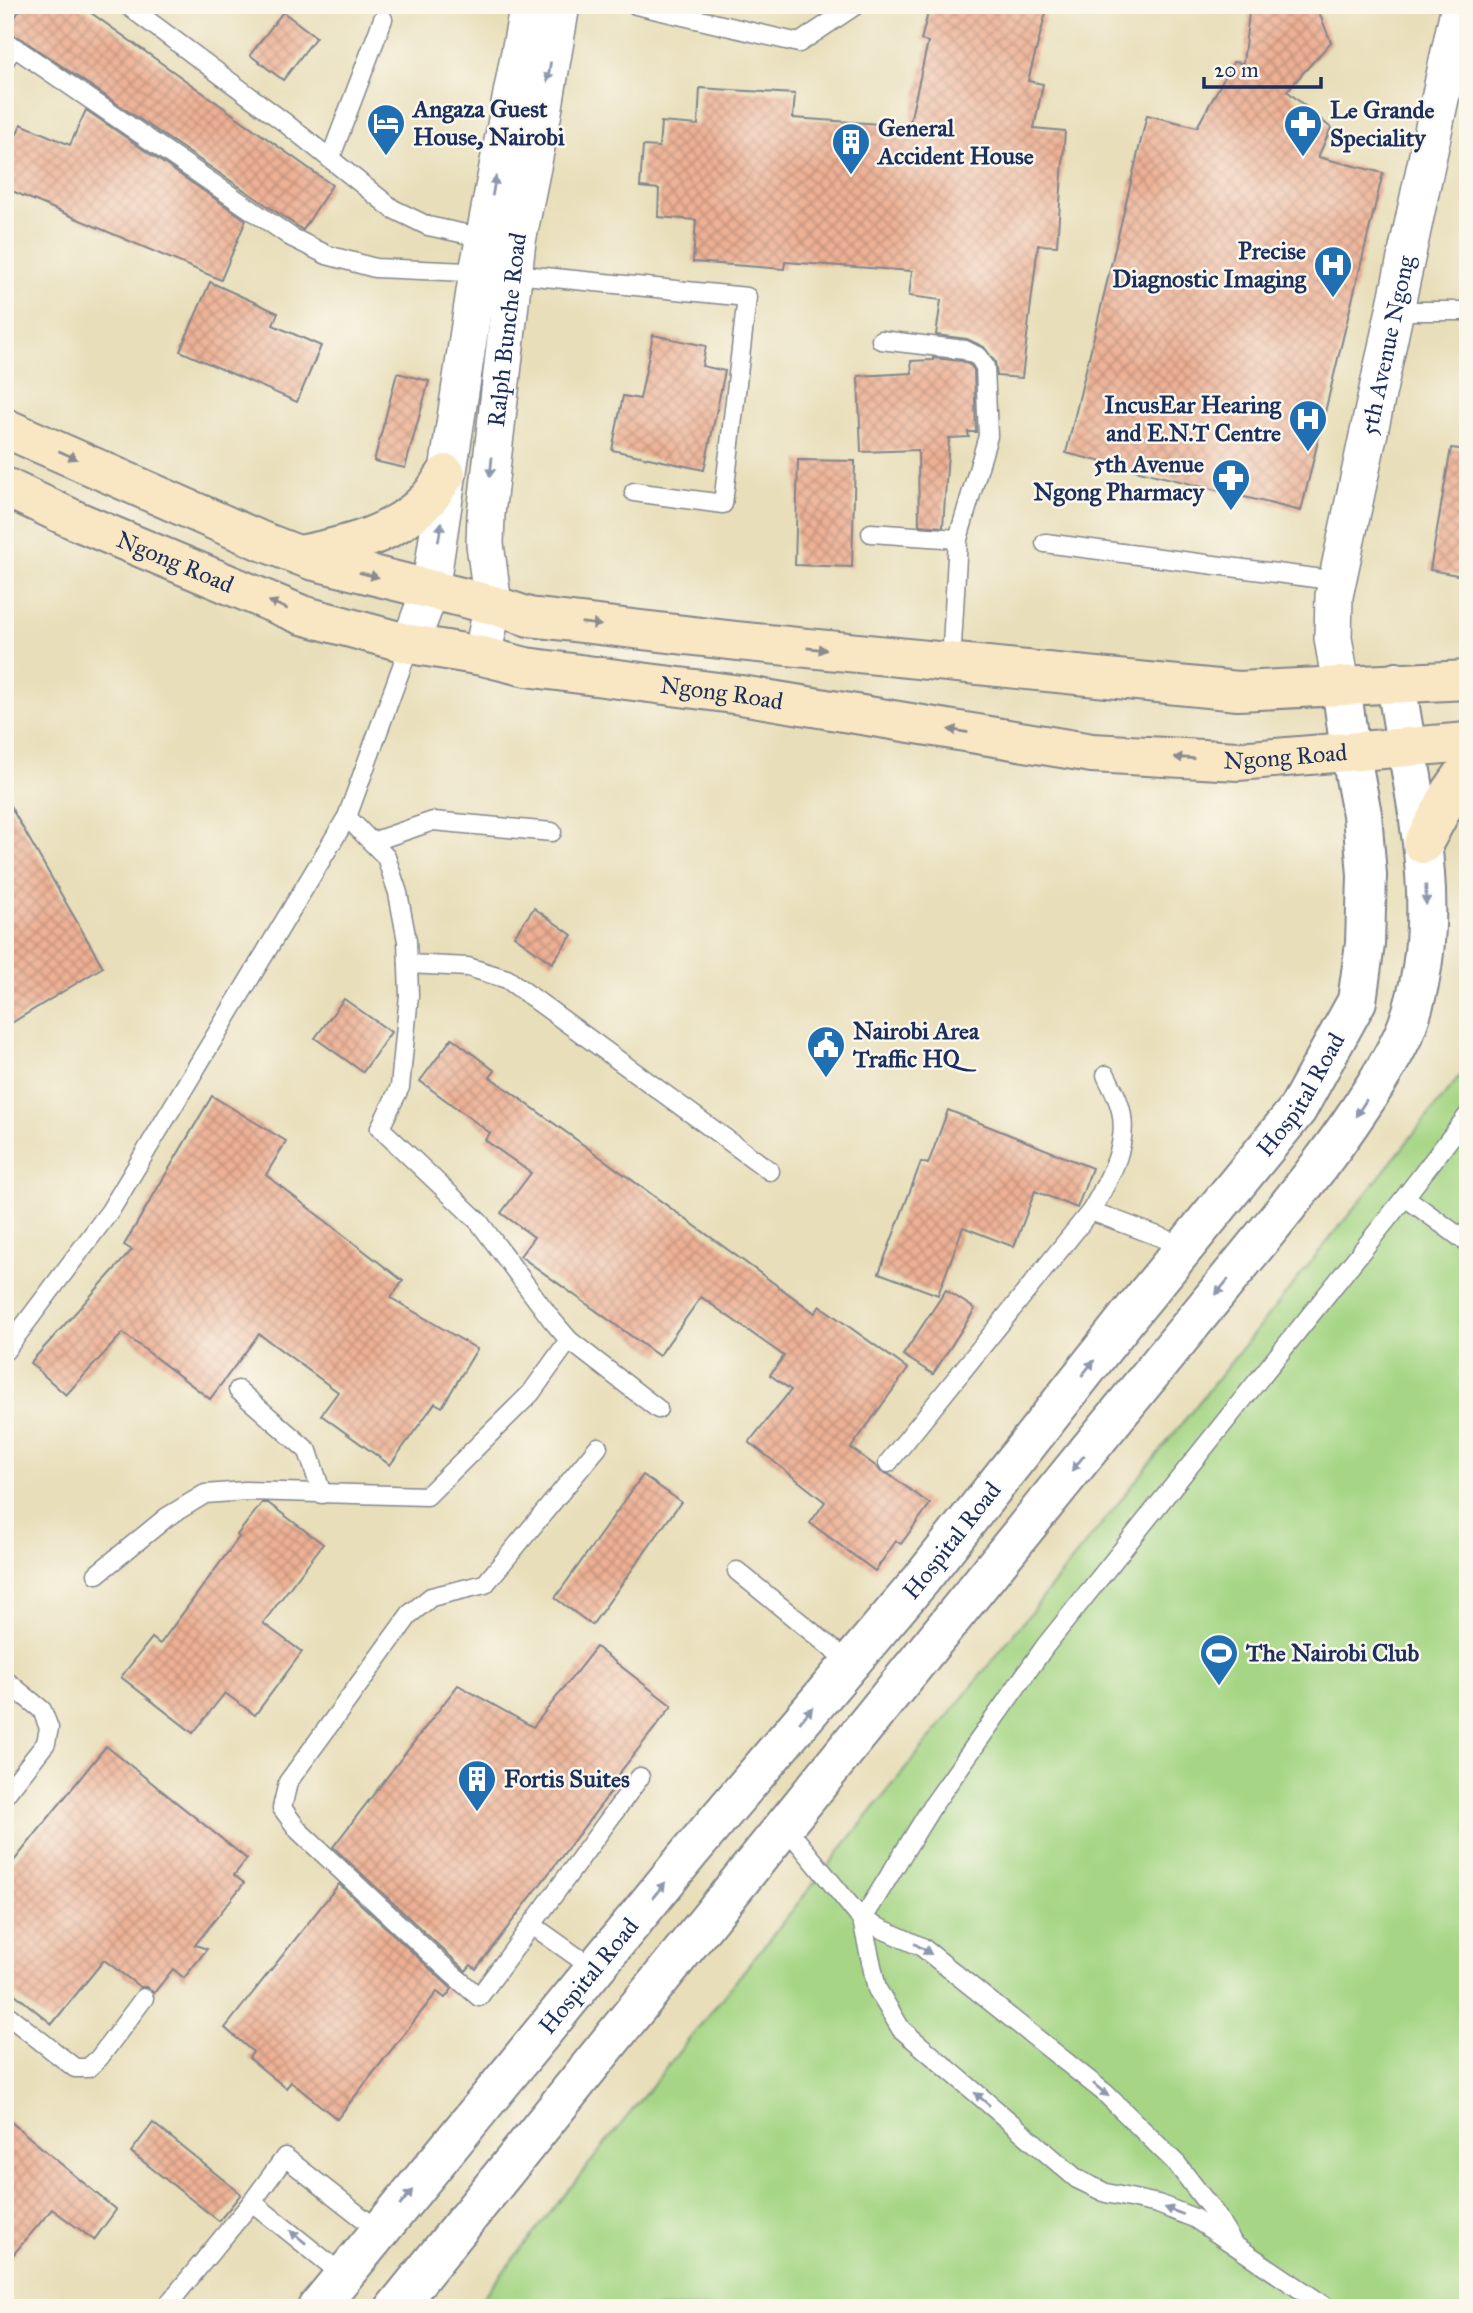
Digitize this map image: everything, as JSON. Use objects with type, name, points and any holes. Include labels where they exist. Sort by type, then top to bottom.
[{"type":"main road","points":[[5,428],[298,555],[493,605],[529,617],[737,641],[1238,691],[1468,680]]},
{"type":"main road","points":[[298,555],[368,538],[403,521],[428,499],[446,474]]},
{"type":"main road","name":"Ngong Road","points":[[5,487],[77,521],[302,615],[410,644],[482,656],[526,667],[741,695],[1092,753],[1238,761],[1468,742]]},
{"type":"main road","points":[[1423,844],[1451,792],[1468,768]]},
{"type":"street","name":"Ralph Bunche Road","points":[[482,656],[493,605],[485,544],[498,256],[529,5]]},
{"type":"street","name":"Ralph Bunche Road","points":[[410,644],[430,591],[442,520],[446,474],[498,256],[543,112],[561,5]]},
{"type":"street","name":"5th Avenue Ngong","points":[[1342,685],[1333,638],[1334,596],[1460,5]]},
{"type":"street","name":"Hospital Road","points":[[395,2308],[1318,1170],[1360,1110],[1407,1026],[1421,975],[1426,943],[1423,844],[1396,682]]},
{"type":"street","name":"Hospital Road","points":[[317,2308],[594,1969],[921,1580],[1127,1318],[1297,1110],[1357,1001],[1365,944],[1367,876],[1362,814],[1350,751],[1342,685]]},
{"type":"lane","points":[[127,5],[284,122],[393,209],[428,226],[498,256],[747,297],[723,504],[634,492]]},
{"type":"lane","points":[[636,5],[799,43],[856,5]]},
{"type":"lane","points":[[330,159],[383,19]]},
{"type":"lane","points":[[5,60],[15,47],[291,237],[327,255],[375,268],[498,256]]},
{"type":"lane","points":[[1395,311],[1468,311]]},
{"type":"lane","points":[[881,340],[965,350],[979,357],[985,367],[988,436],[958,539],[951,663]]},
{"type":"lane","points":[[871,533],[958,539]]},
{"type":"lane","points":[[1045,543],[1338,581]]},
{"type":"lane","points":[[5,1351],[110,1211],[347,817],[410,644]]},
{"type":"lane","points":[[347,817],[386,857],[398,893],[407,941],[409,995],[400,1087],[380,1128],[479,1222],[569,1340],[658,1409]]},
{"type":"lane","points":[[372,842],[433,821],[552,832]]},
{"type":"lane","points":[[408,964],[468,967],[507,979],[770,1171]]},
{"type":"lane","points":[[888,1463],[1091,1211],[1112,1174],[1124,1126],[1119,1101],[1106,1076]]},
{"type":"lane","points":[[1328,2308],[1194,2218],[1158,2204],[1106,2193],[1077,2179],[901,2029],[877,1989],[862,1920],[933,1805],[1046,1646],[1468,1115]]},
{"type":"lane","points":[[1405,1197],[1468,1243]]},
{"type":"lane","points":[[1091,1211],[1187,1247]]},
{"type":"lane","points":[[97,1574],[167,1517],[205,1494],[245,1491],[427,1496],[531,1393],[569,1340]]},
{"type":"lane","points":[[239,1390],[308,1451],[322,1494]]},
{"type":"lane","points":[[598,1447],[485,1584],[431,1597],[410,1614],[288,1782],[282,1808],[299,1831],[479,1997],[640,1777]]},
{"type":"lane","points":[[737,1571],[850,1663]]},
{"type":"lane","points":[[5,1680],[42,1710],[49,1728],[46,1743],[5,1795]]},
{"type":"lane","points":[[785,1826],[862,1920],[922,1947],[1105,2093],[1177,2164],[1216,2215],[1233,2244]]},
{"type":"lane","points":[[532,1925],[594,1969]]},
{"type":"lane","points":[[5,2013],[75,2068],[88,2068],[99,2058],[144,1998]]},
{"type":"lane","points":[[165,2308],[252,2202],[285,2157],[379,2231]]},
{"type":"lane","points":[[252,2202],[343,2275]]},
{"type":"green space","name":"The Nairobi Club","points":[[1468,1066],[1468,2308],[474,2308]]},
{"type":"building","points":[[23,5],[80,5],[332,185],[303,230],[20,38],[5,37],[5,32]]},
{"type":"building","name":"General Accident House","points":[[930,5],[1048,5],[1028,81],[1043,84],[1034,128],[1065,131],[1057,246],[1038,245],[1022,378],[997,376],[995,362],[984,347],[967,339],[936,335],[941,300],[909,296],[912,271],[785,262],[784,269],[693,262],[696,220],[658,217],[659,189],[640,187],[643,146],[659,147],[661,122],[698,125],[700,88],[795,94],[793,118],[909,126],[928,42],[921,40]]},
{"type":"building","points":[[1250,5],[1316,5],[1331,42],[1287,91],[1331,128],[1318,157],[1383,173],[1301,511],[1066,453],[1147,115],[1197,127],[1233,62],[1243,63]]},
{"type":"building","points":[[283,12],[316,37],[283,80],[250,55]]},
{"type":"building","points":[[86,110],[246,220],[221,280],[5,188],[5,162],[21,124],[70,145]]},
{"type":"building","points":[[210,282],[278,313],[273,325],[321,346],[297,402],[180,351]]},
{"type":"building","points":[[653,335],[706,346],[702,366],[725,371],[704,470],[612,450],[623,396],[640,399]]},
{"type":"building","points":[[933,358],[962,361],[974,370],[976,432],[968,432],[969,437],[949,438],[943,527],[919,525],[918,450],[861,452],[858,376],[912,373],[911,361]]},
{"type":"building","points":[[397,373],[429,381],[405,468],[374,461]]},
{"type":"building","points":[[1451,448],[1468,450],[1468,577],[1430,570]]},
{"type":"building","points":[[798,460],[855,461],[852,567],[795,565]]},
{"type":"building","points":[[5,797],[103,967],[5,1027]]},
{"type":"building","points":[[534,908],[572,935],[552,963],[514,936]]},
{"type":"building","points":[[344,999],[391,1032],[363,1072],[315,1038]]},
{"type":"building","points":[[452,1038],[495,1071],[490,1077],[815,1313],[820,1306],[908,1369],[851,1448],[881,1472],[888,1474],[930,1504],[901,1544],[896,1541],[875,1571],[810,1523],[825,1502],[749,1442],[791,1390],[770,1375],[784,1356],[701,1297],[659,1356],[520,1256],[534,1237],[501,1213],[531,1173],[485,1140],[490,1133],[420,1081]]},
{"type":"building","points":[[212,1096],[286,1141],[266,1175],[403,1281],[391,1298],[477,1349],[442,1407],[435,1403],[390,1465],[321,1415],[338,1392],[259,1334],[210,1399],[123,1333],[66,1395],[30,1363],[132,1250],[124,1245]]},
{"type":"building","points":[[948,1110],[1092,1168],[1077,1208],[1035,1191],[1014,1247],[963,1227],[938,1295],[879,1273],[921,1162],[928,1164]]},
{"type":"building","points":[[946,1290],[975,1309],[933,1374],[903,1355]]},
{"type":"building","points":[[643,1475],[681,1502],[592,1625],[555,1598]]},
{"type":"building","points":[[262,1503],[268,1503],[323,1544],[263,1623],[302,1652],[255,1715],[225,1693],[193,1733],[121,1677],[152,1638],[160,1644]]},
{"type":"building","name":"Fortis Suites","points":[[596,1647],[672,1706],[618,1775],[622,1777],[476,1969],[471,1965],[466,1971],[333,1847],[458,1685],[533,1727]]},
{"type":"building","points":[[106,1746],[247,1859],[234,1875],[244,1883],[195,1945],[207,1949],[184,1978],[173,1969],[154,1993],[146,1987],[140,1987],[104,1960],[52,2024],[5,1986],[5,1872]]},
{"type":"building","points":[[339,1884],[452,1989],[445,1998],[437,1992],[337,2119],[291,2082],[286,2088],[249,2058],[253,2052],[225,2028]]},
{"type":"building","points":[[5,2117],[116,2210],[94,2240],[52,2209],[5,2264]]},
{"type":"building","points":[[153,2123],[241,2194],[219,2221],[131,2152]]},
{"type":"place","name":"Angaza Guest House, Nairobi","points":[[386,157]]},
{"type":"place","name":"Le Grande Speciality","points":[[1303,158]]},
{"type":"place","name":"General Accident House","points":[[851,176]]},
{"type":"place","name":"Precise Diagnostic Imaging","points":[[1333,299]]},
{"type":"place","name":"IncusEar Hearing and E.N.T Centre","points":[[1308,453]]},
{"type":"place","name":"5th Avenue Ngong Pharmacy","points":[[1231,512]]},
{"type":"place","name":"Nairobi Area Traffic HQ","points":[[826,1079]]},
{"type":"place","name":"The Nairobi Club","points":[[1219,1687]]},
{"type":"place","name":"Fortis Suites","points":[[477,1813]]}]
